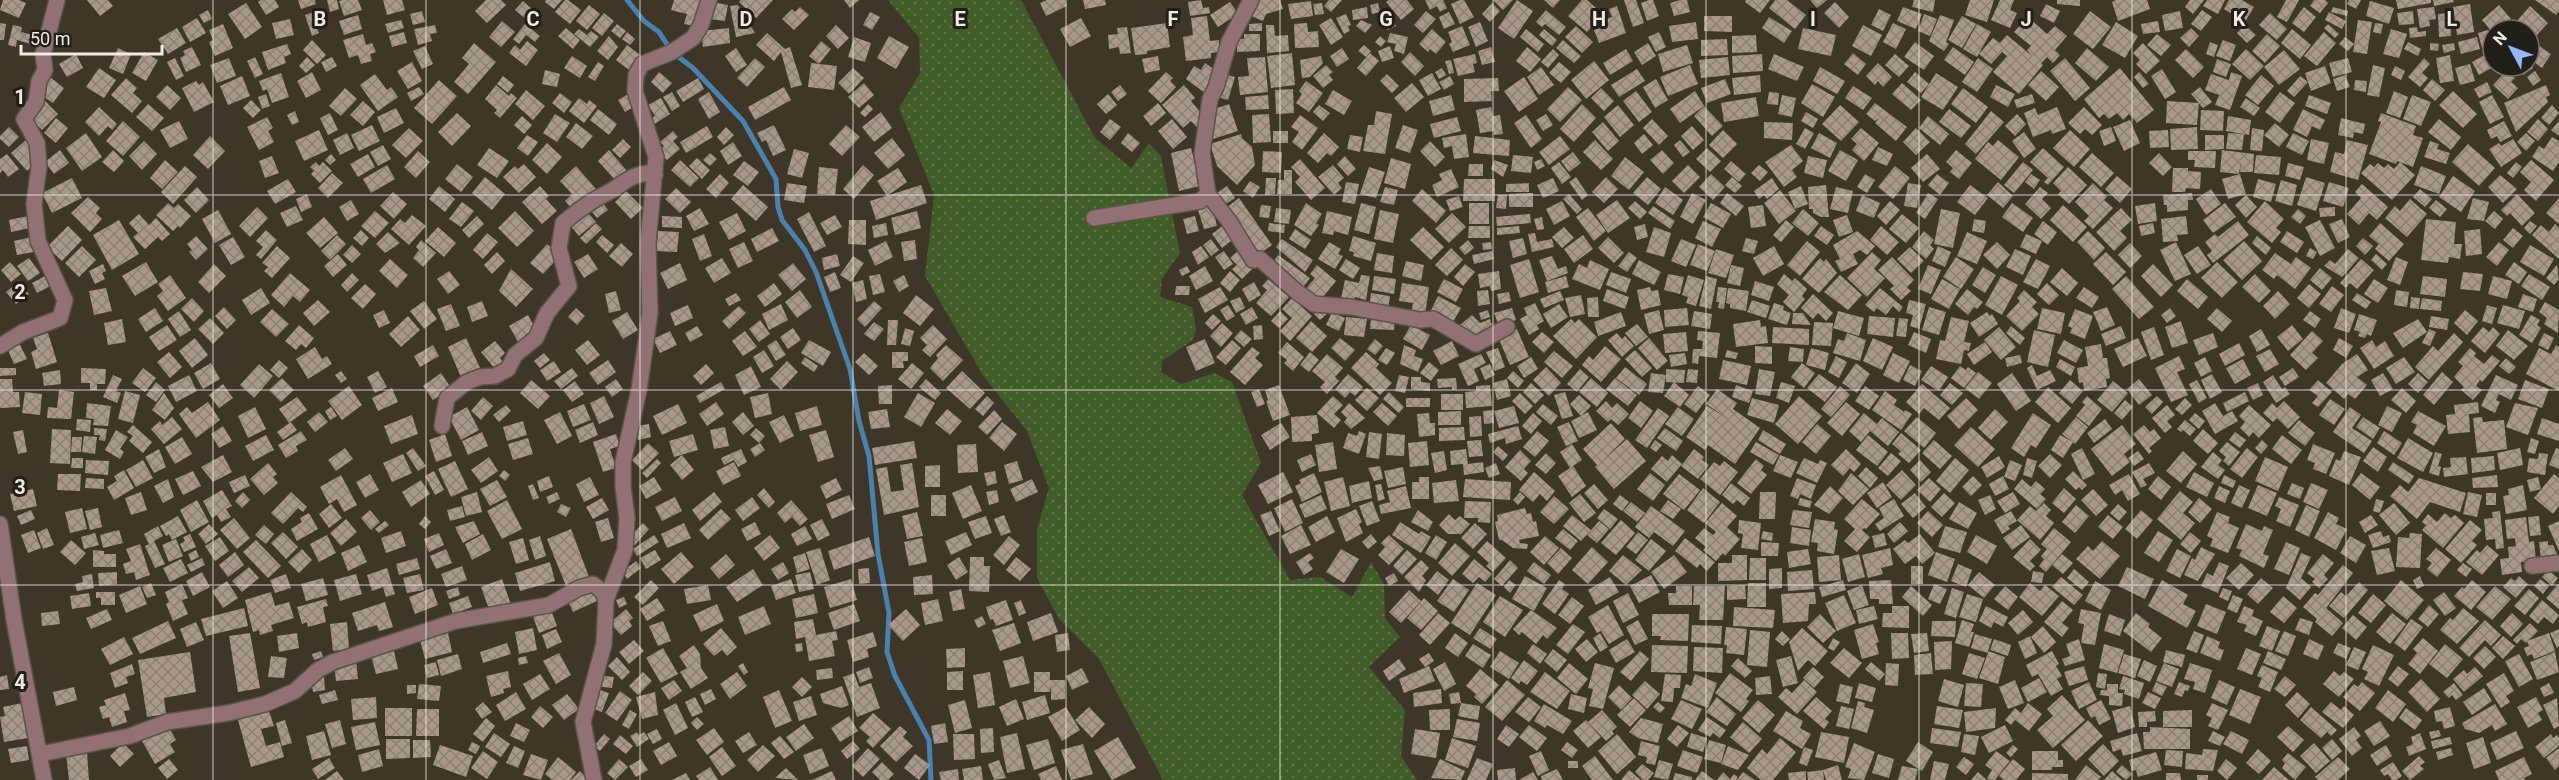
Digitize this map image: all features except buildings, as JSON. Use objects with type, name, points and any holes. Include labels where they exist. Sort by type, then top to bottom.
[{"type":"street","points":[[0,346],[22,332],[60,318],[65,300],[38,242],[34,204],[39,166],[37,143],[24,119],[36,102],[36,92],[45,70],[43,54],[57,0]]},
{"type":"street","points":[[594,780],[583,722],[604,644],[606,600],[625,550],[627,518],[623,462],[639,390],[650,313],[648,243],[656,157],[634,91],[636,75],[642,64],[672,52],[693,38],[701,25],[709,0]]},
{"type":"street","points":[[1251,0],[1229,42],[1216,87],[1210,99],[1202,153],[1208,194],[1229,220],[1254,260],[1260,259],[1314,304],[1351,307],[1420,320],[1433,319],[1476,344],[1507,327]]},
{"type":"street","points":[[442,426],[447,398],[467,382],[480,377],[495,376],[508,369],[515,355],[536,338],[548,313],[570,286],[559,248],[563,223],[593,199],[608,193],[630,178],[649,172],[654,175]]},
{"type":"street","points":[[1094,219],[1200,201],[1208,194]]},
{"type":"street","points":[[0,524],[14,620],[44,780]]},
{"type":"street","points":[[2532,566],[2559,563]]},
{"type":"street","points":[[40,754],[130,736],[167,722],[228,713],[265,704],[295,691],[318,670],[333,662],[456,621],[549,605],[579,588],[593,584],[603,591],[606,600]]},
{"type":"green space","points":[[888,0],[1021,0],[1095,138],[1131,168],[1149,143],[1161,156],[1180,253],[1162,279],[1160,297],[1192,307],[1196,329],[1193,340],[1162,361],[1161,372],[1181,384],[1214,373],[1232,382],[1261,463],[1242,495],[1290,580],[1320,577],[1352,597],[1371,562],[1384,584],[1385,618],[1400,637],[1369,667],[1405,710],[1401,756],[1417,780],[1163,780],[1099,659],[1059,619],[1037,578],[1037,529],[1049,488],[1027,431],[984,377],[925,276],[934,195],[899,108],[920,73],[919,38]]},
{"type":"waterway","points":[[627,0],[644,21],[659,32],[672,52],[693,68],[743,121],[776,179],[778,207],[782,220],[805,250],[816,272],[850,369],[859,421],[869,456],[878,554],[889,613],[887,652],[895,676],[929,740],[931,780]]}]
